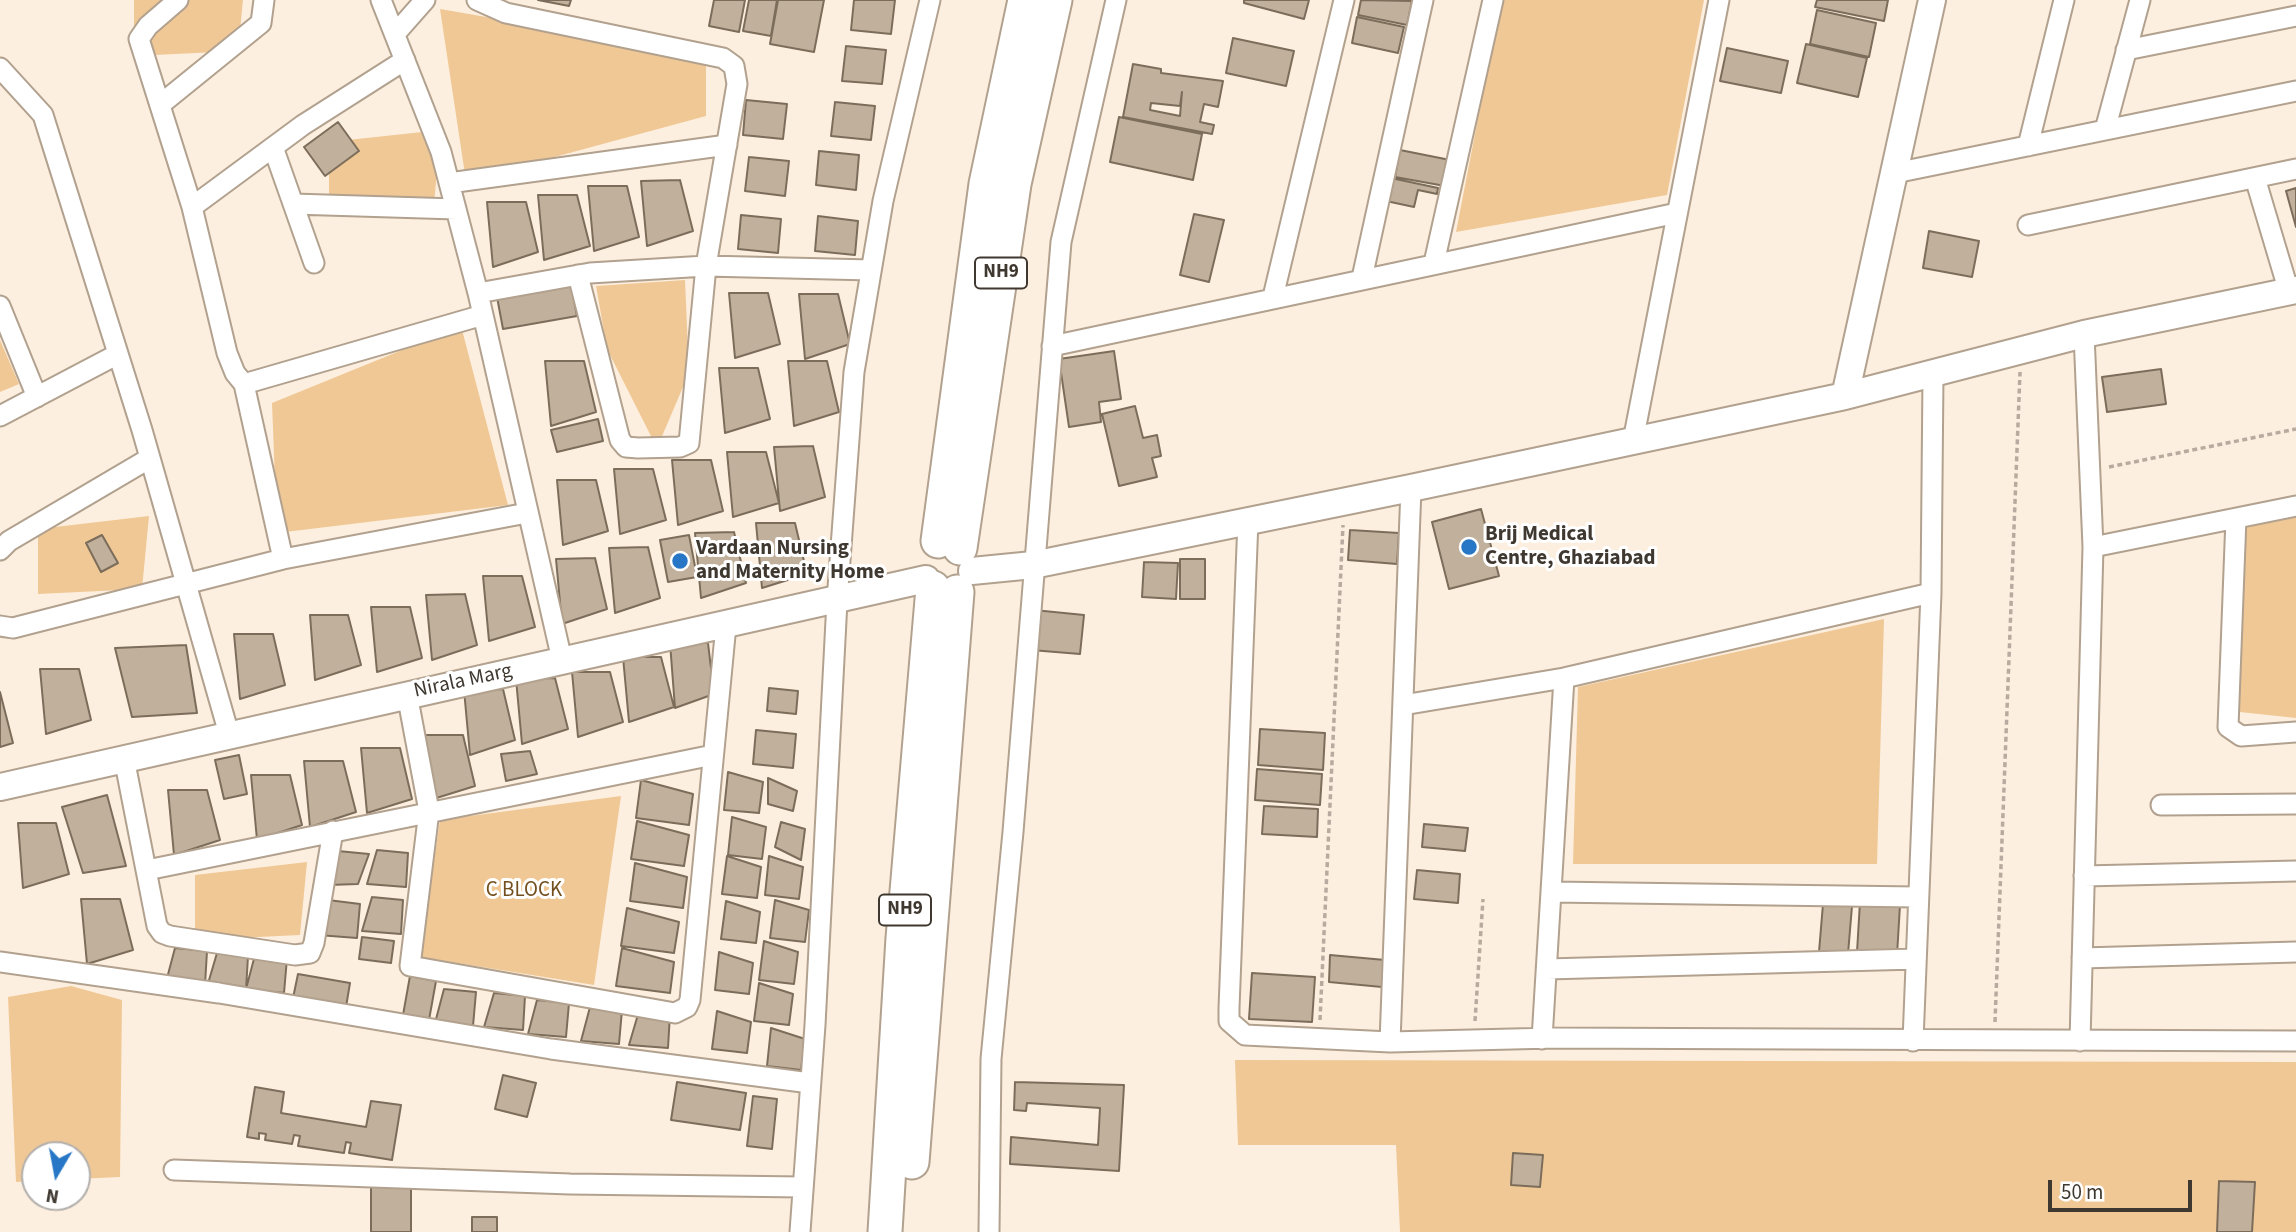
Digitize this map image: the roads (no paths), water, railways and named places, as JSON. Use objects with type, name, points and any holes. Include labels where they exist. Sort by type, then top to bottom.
[{"type":"highway","name":"NH9","points":[[885,1232],[903,938],[948,571],[986,184],[1026,0]]},
{"type":"highway","name":"NH9","points":[[905,1232],[948,571],[1014,184],[1055,0]]},
{"type":"street","points":[[178,0],[148,26],[139,39],[192,207],[227,353],[235,373],[244,384],[283,559]]},
{"type":"street","points":[[161,104],[261,23],[264,0]]},
{"type":"street","points":[[381,0],[441,152],[478,293],[562,660]]},
{"type":"street","points":[[394,34],[425,0]]},
{"type":"street","points":[[477,0],[506,13],[723,58],[734,66],[737,84],[706,265],[689,443],[680,447],[626,447],[620,440],[578,275]]},
{"type":"street","points":[[800,1232],[837,601],[854,372],[883,201],[930,0]]},
{"type":"street","points":[[989,1232],[990,1059],[1013,832],[1061,242],[1116,0]]},
{"type":"street","points":[[1273,297],[1344,0]]},
{"type":"street","points":[[1363,278],[1423,0]]},
{"type":"street","points":[[1434,263],[1493,0]]},
{"type":"street","points":[[1633,441],[1719,0]]},
{"type":"street","points":[[1845,396],[1932,0]]},
{"type":"street","points":[[2028,146],[2064,0]]},
{"type":"street","points":[[2105,130],[2140,0]]},
{"type":"street","points":[[2126,50],[2296,16]]},
{"type":"street","points":[[192,207],[273,147],[405,60]]},
{"type":"street","points":[[0,68],[43,115],[150,458],[229,734]]},
{"type":"street","points":[[1895,173],[2296,92]]},
{"type":"street","points":[[449,183],[727,145]]},
{"type":"street","points":[[273,147],[314,263]]},
{"type":"street","points":[[2028,225],[2296,169]]},
{"type":"street","points":[[2255,178],[2292,291]]},
{"type":"street","points":[[293,204],[456,209]]},
{"type":"street","points":[[1052,346],[1676,213]]},
{"type":"street","points":[[478,293],[578,275],[706,265],[871,270]]},
{"type":"street","name":"Nirala Marg","points":[[0,788],[407,694],[837,601],[948,571],[1033,565],[1345,502],[1845,396],[2084,334],[2292,291]]},
{"type":"street","points":[[0,306],[37,397]]},
{"type":"street","points":[[244,384],[483,315]]},
{"type":"street","points":[[2080,1041],[2093,547],[2084,334]]},
{"type":"street","points":[[0,416],[118,354]]},
{"type":"street","points":[[1913,1041],[1931,593],[1933,375]]},
{"type":"street","points":[[0,550],[9,541],[150,458]]},
{"type":"street","points":[[1390,1042],[1411,488]]},
{"type":"street","points":[[2093,547],[2296,506]]},
{"type":"street","points":[[0,626],[13,628],[283,559],[527,513]]},
{"type":"street","points":[[2236,518],[2228,727],[2241,736],[2296,732]]},
{"type":"street","points":[[1248,520],[1229,1021],[1245,1035],[1390,1042],[1542,1039],[2296,1041]]},
{"type":"street","points":[[1403,705],[1564,678],[1931,593]]},
{"type":"street","points":[[407,694],[429,811],[410,966],[675,1013],[688,1007],[690,1000],[726,625]]},
{"type":"street","points":[[1542,1039],[1564,678]]},
{"type":"street","points":[[147,870],[713,755]]},
{"type":"street","points":[[124,758],[158,926],[162,933],[295,955],[310,953],[333,831]]},
{"type":"street","points":[[2161,805],[2296,804]]},
{"type":"street","points":[[2084,876],[2296,871]]},
{"type":"street","points":[[1551,892],[1917,897]]},
{"type":"street","points":[[2082,957],[2296,952]]},
{"type":"street","points":[[1547,970],[1916,959]]},
{"type":"street","points":[[0,962],[219,993],[551,1049],[810,1083]]},
{"type":"street","points":[[174,1170],[570,1184],[802,1187]]},
{"type":"place","name":"Brij Medical Centre, Ghaziabad","points":[[1469,547]]},
{"type":"place","name":"Vardaan Nursing and Maternity Home","points":[[680,561]]},
{"type":"park label","name":"C BLOCK","points":[[524,891]]}]
